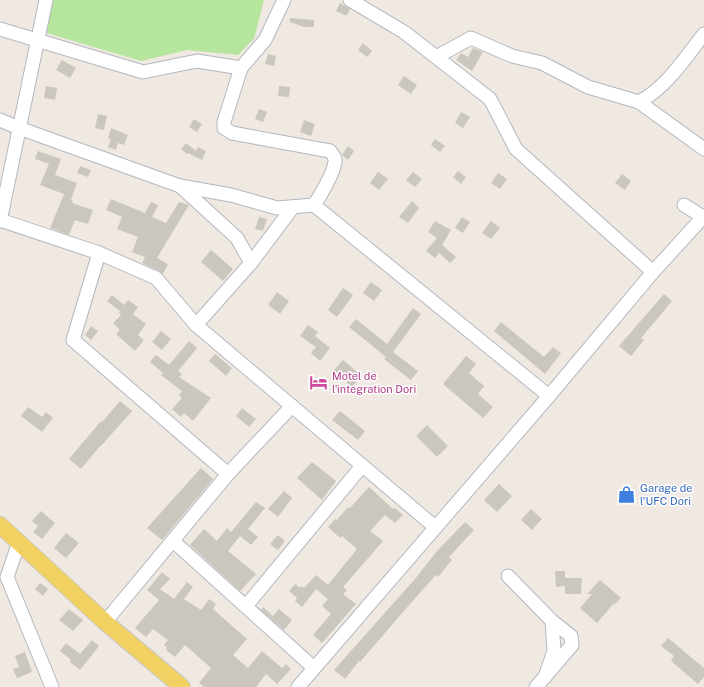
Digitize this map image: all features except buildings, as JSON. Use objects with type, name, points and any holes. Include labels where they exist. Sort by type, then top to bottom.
[{"type":"main road","points":[[0,525],[105,622],[182,687]]},
{"type":"street","points":[[46,0],[0,220],[100,253],[156,278],[196,325],[435,527]]},
{"type":"street","points":[[284,0],[265,40],[241,68],[224,122],[224,128],[232,132],[330,151],[334,156],[335,162],[323,193],[314,205]]},
{"type":"street","points":[[350,0],[404,32],[490,99],[516,149],[653,272]]},
{"type":"street","points":[[0,29],[144,72],[197,61],[241,68]]},
{"type":"street","points":[[639,102],[652,95],[704,34]]},
{"type":"street","points":[[436,57],[471,38],[512,56],[542,63],[588,87],[639,102],[704,149]]},
{"type":"street","points":[[0,120],[180,186],[231,195],[277,208],[314,205],[549,396]]},
{"type":"street","points":[[180,186],[237,238],[251,263]]},
{"type":"street","points":[[298,687],[549,396],[653,272],[703,217],[684,205]]},
{"type":"street","points":[[196,325],[251,263],[293,207]]},
{"type":"street","points":[[100,253],[73,340],[228,474]]},
{"type":"street","points":[[105,622],[228,474],[292,406]]},
{"type":"street","points":[[246,606],[362,466]]},
{"type":"street","points":[[173,541],[314,668]]},
{"type":"street","points":[[19,542],[7,577],[52,687]]},
{"type":"street","points":[[508,576],[552,621],[570,636],[572,645],[541,682]]},
{"type":"street","points":[[541,682],[554,651],[552,621]]},
{"type":"green space","points":[[50,0],[264,0],[254,39],[238,55],[187,50],[141,61],[43,32]]},
{"type":"place","name":"Motel de l'integration Dori","points":[[319,382]]},
{"type":"place","name":"Garage de l'UFC Dori","points":[[627,494]]}]
